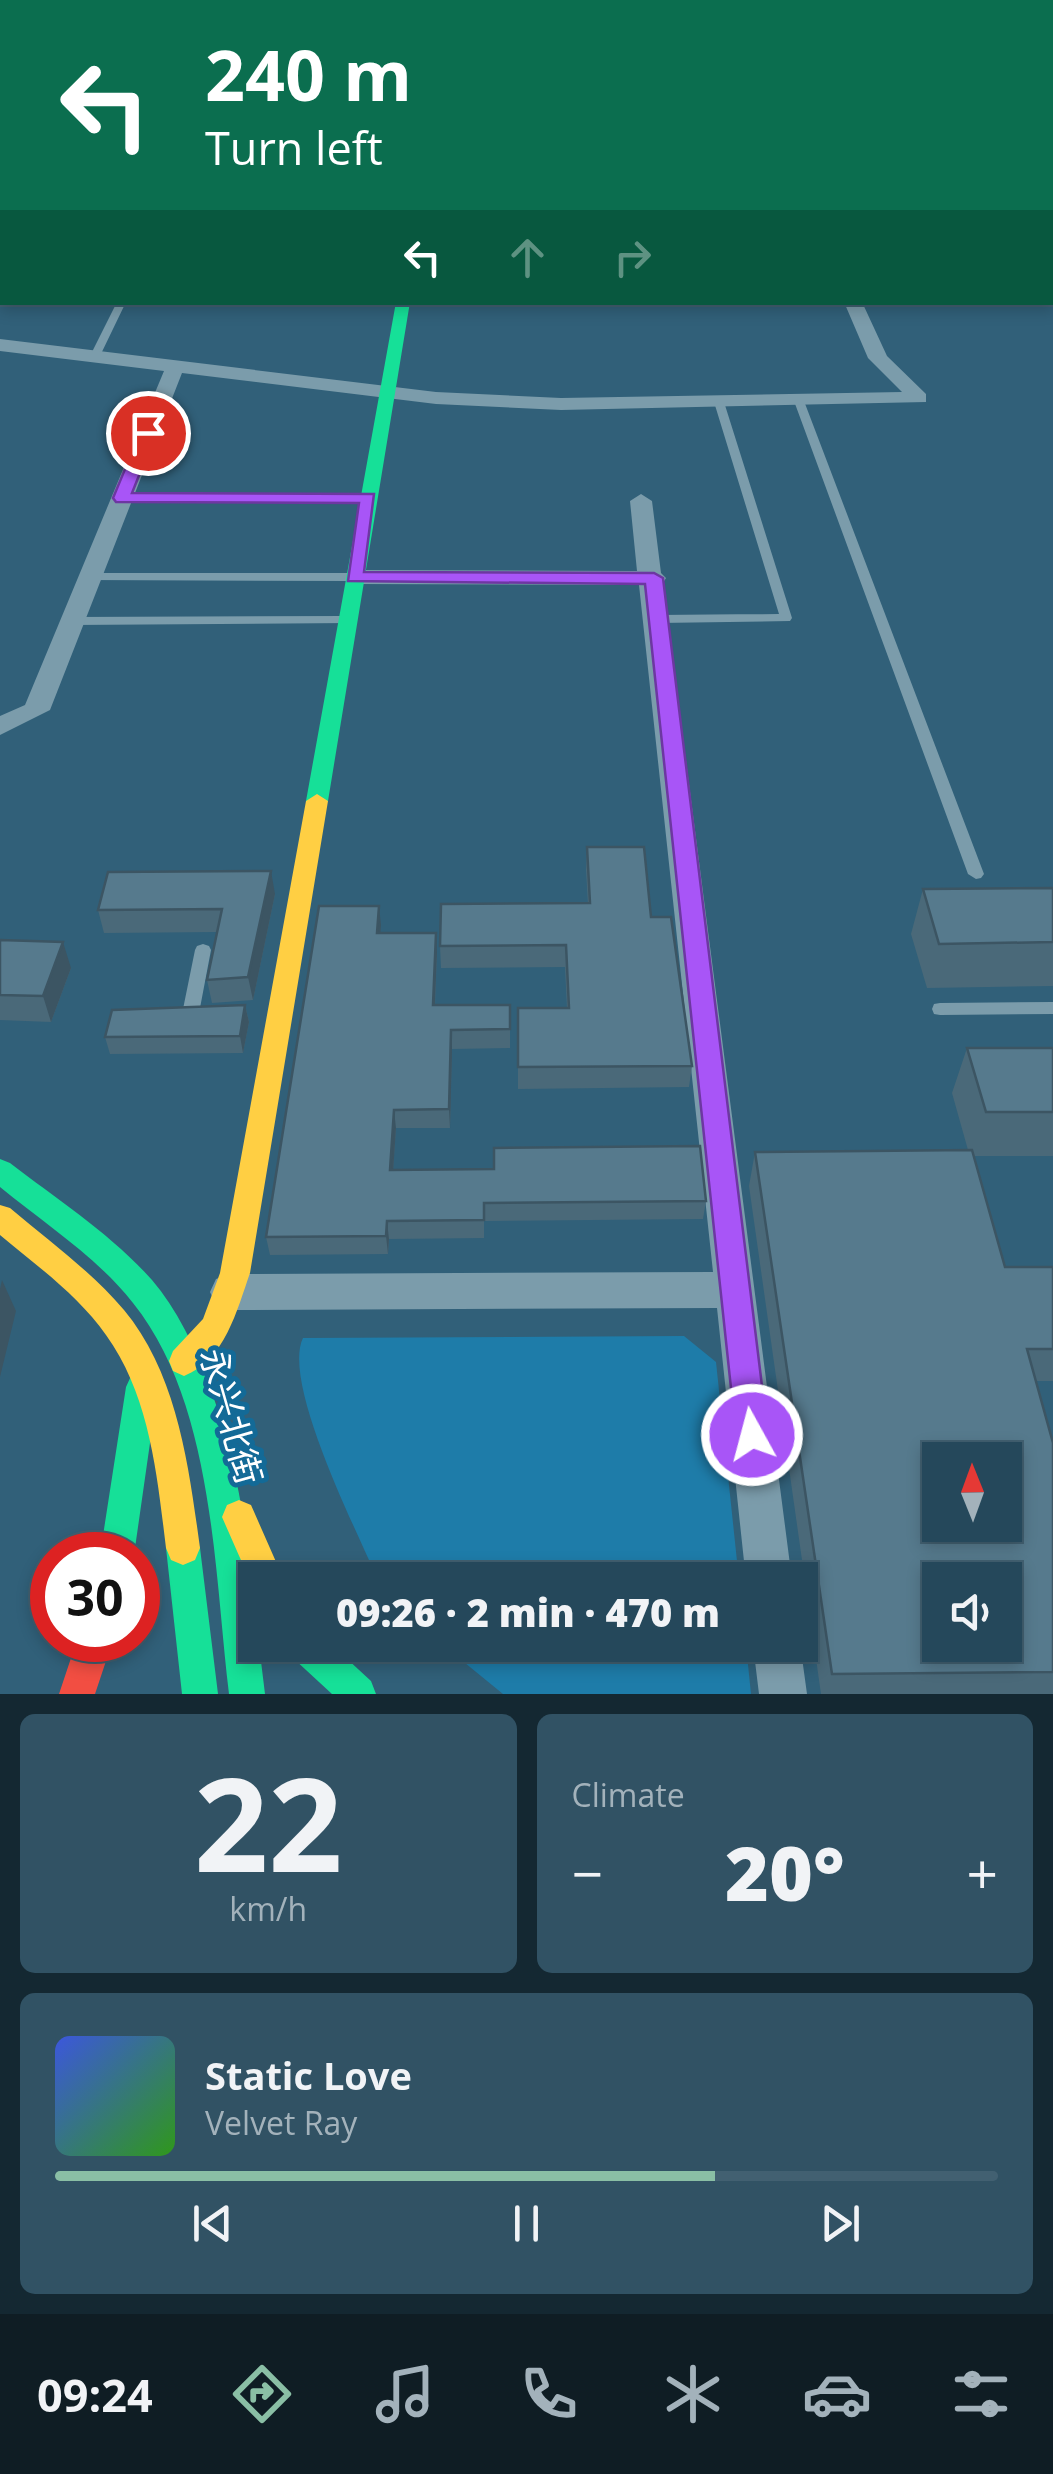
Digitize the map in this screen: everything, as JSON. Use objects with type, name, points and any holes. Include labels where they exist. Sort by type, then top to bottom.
[{"type":"street","points":[[184,1362],[215,1328],[230,1292],[270,1014],[402,305]]},
{"type":"street","points":[[0,346],[387,393],[561,404],[919,398],[878,358],[855,305]]},
{"type":"street","points":[[0,726],[36,710],[174,368]]},
{"type":"street","points":[[641,501],[654,578],[768,1562]]},
{"type":"street","points":[[354,578],[654,578]]},
{"type":"street","name":"永兴北街","points":[[0,1171],[126,1275],[157,1311],[184,1362],[213,1453],[247,1694]]},
{"type":"street","points":[[0,1217],[96,1299],[123,1332],[144,1371],[172,1466],[200,1694]]},
{"type":"street","points":[[230,1292],[734,1290]]},
{"type":"street","points":[[120,1532],[144,1371]]},
{"type":"street","points":[[213,1453],[259,1562]]},
{"type":"street","points":[[78,1694],[88,1662]]},
{"type":"street","points":[[324,1662],[358,1694]]},
{"type":"street","points":[[779,1662],[783,1694]]},
{"type":"lane","points":[[94,358],[120,305]]},
{"type":"lane","points":[[799,401],[976,874]]},
{"type":"lane","points":[[658,619],[786,618],[720,402]]},
{"type":"lane","points":[[122,498],[368,498]]},
{"type":"lane","points":[[90,576],[354,578]]},
{"type":"lane","points":[[72,621],[346,620]]},
{"type":"lane","points":[[203,950],[190,1014],[226,1014]]},
{"type":"lane","points":[[940,1008],[1053,1008]]},
{"type":"shaded area","points":[[684,1336],[716,1362],[737,1562],[370,1562],[311,1418],[299,1358],[303,1338]]},
{"type":"shaded area","points":[[464,1662],[748,1662],[751,1694],[503,1694]]},
{"type":"building","points":[[587,847],[644,847],[651,917],[671,917],[692,1066],[518,1067],[518,1008],[569,1008],[566,945],[440,946],[441,904],[590,903]]},
{"type":"building","points":[[271,871],[248,977],[207,980],[222,909],[98,910],[108,872]]},
{"type":"building","points":[[1053,888],[1053,942],[939,944],[923,889]]},
{"type":"building","points":[[319,906],[379,906],[377,933],[436,933],[433,1005],[510,1005],[510,1029],[451,1030],[449,1109],[394,1110],[390,1170],[494,1169],[494,1148],[700,1146],[706,1201],[484,1203],[484,1220],[387,1221],[386,1236],[266,1237]]},
{"type":"building","points":[[0,940],[63,942],[43,996],[0,995]]},
{"type":"building","points":[[245,1005],[240,1036],[105,1037],[112,1010]]},
{"type":"building","points":[[967,1048],[1053,1048],[1053,1112],[986,1112]]},
{"type":"building","points":[[972,1150],[1005,1267],[1053,1267],[1053,1349],[1027,1349],[1053,1443],[1053,1672],[832,1674],[755,1152]]},
{"type":"traffic: fast","points":[[317,801],[402,305]]},
{"type":"traffic: fast","points":[[0,1171],[125,1272],[158,1312],[181,1353],[212,1447],[222,1497],[247,1694]]},
{"type":"traffic: fast","points":[[120,1532],[142,1387]]},
{"type":"traffic: fast","points":[[183,1548],[200,1694]]},
{"type":"traffic: fast","points":[[324,1662],[358,1694]]},
{"type":"traffic: slow","points":[[184,1361],[215,1328],[235,1273],[317,801]]},
{"type":"traffic: slow","points":[[0,1217],[94,1298],[134,1352],[159,1415],[183,1548]]},
{"type":"traffic: slow","points":[[239,1517],[259,1562]]},
{"type":"traffic: jam","points":[[77,1694],[88,1662]]},
{"type":"route","points":[[148,433],[122,498],[368,498],[354,578],[654,578],[671,761],[752,1435]]}]
